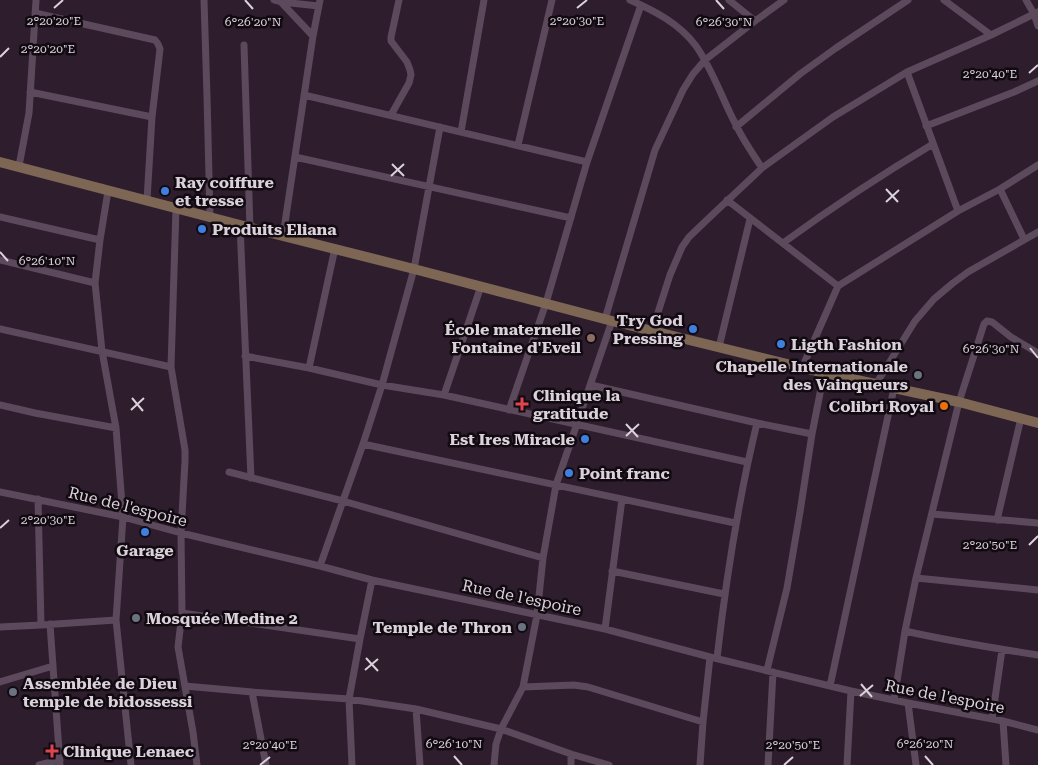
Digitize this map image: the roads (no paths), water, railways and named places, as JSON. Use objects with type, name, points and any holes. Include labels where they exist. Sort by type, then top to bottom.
[{"type":"main road","points":[[0,162],[245,227],[414,268],[608,320],[802,368],[959,402],[1038,423]]},
{"type":"street","points":[[19,166],[29,113],[36,0]]},
{"type":"street","points":[[204,0],[210,217]]},
{"type":"street","points":[[391,115],[409,83],[411,75],[407,62],[391,41],[399,0]]},
{"type":"street","points":[[461,132],[484,0]]},
{"type":"street","points":[[518,146],[552,0]]},
{"type":"street","points":[[630,0],[664,18],[677,27],[695,45],[705,60],[736,127],[762,168]]},
{"type":"street","points":[[729,0],[755,21]]},
{"type":"street","points":[[494,765],[496,744],[501,729],[523,687],[537,615],[543,558],[556,485],[591,385],[655,150],[683,90],[705,60],[784,0]]},
{"type":"street","points":[[736,127],[800,74],[908,0]]},
{"type":"street","points":[[944,0],[991,35]]},
{"type":"street","points":[[1026,0],[1036,13],[1038,26]]},
{"type":"street","points":[[278,1],[320,3],[313,36],[283,236]]},
{"type":"street","points":[[278,1],[313,36]]},
{"type":"street","points":[[509,410],[546,303],[587,162],[641,5]]},
{"type":"street","points":[[35,13],[156,40],[160,49],[152,117],[147,200]]},
{"type":"street","points":[[652,331],[670,274],[682,247],[689,237],[762,168],[833,118],[907,72],[1036,13]]},
{"type":"street","points":[[244,45],[245,356],[251,478]]},
{"type":"street","points":[[907,72],[958,211]]},
{"type":"street","points":[[926,126],[1038,81]]},
{"type":"street","points":[[30,92],[152,117]]},
{"type":"street","points":[[304,95],[587,162]]},
{"type":"street","points":[[320,566],[382,385],[414,268],[440,127]]},
{"type":"street","points":[[783,243],[829,210],[933,144]]},
{"type":"street","points":[[295,157],[571,218]]},
{"type":"street","points":[[802,368],[838,286],[958,211],[1000,189],[1038,165]]},
{"type":"street","points":[[1000,189],[1024,239]]},
{"type":"street","points":[[108,191],[95,284],[102,351],[116,428],[123,518],[116,620],[131,765]]},
{"type":"street","points":[[727,200],[838,286]]},
{"type":"street","points":[[176,208],[171,367],[185,450],[181,533],[182,613],[178,647],[194,732],[197,765]]},
{"type":"street","points":[[0,218],[100,240]]},
{"type":"street","points":[[719,347],[750,219]]},
{"type":"street","points":[[876,384],[915,321],[952,282],[1038,232]]},
{"type":"street","points":[[309,368],[334,248]]},
{"type":"street","points":[[0,260],[95,284]]},
{"type":"street","points":[[444,395],[480,286]]},
{"type":"street","points":[[894,700],[916,578],[959,402],[984,324],[987,321],[992,322],[1011,337],[1038,353]]},
{"type":"street","points":[[0,329],[171,367]]},
{"type":"street","points":[[245,356],[309,368],[382,385],[444,395],[747,462]]},
{"type":"street","points":[[768,765],[770,671],[824,373]]},
{"type":"street","points":[[591,385],[757,424],[812,434]]},
{"type":"street","points":[[830,686],[894,388]]},
{"type":"street","points":[[0,405],[116,428]]},
{"type":"street","points":[[997,520],[1021,418]]},
{"type":"street","points":[[700,765],[703,722],[735,523],[747,462],[757,424]]},
{"type":"street","points":[[363,444],[735,523]]},
{"type":"street","points":[[229,472],[343,501],[543,558]]},
{"type":"street","name":"Rue de l'espoire","points":[[0,492],[123,518],[372,580],[605,628],[714,658],[851,691],[1003,721],[1038,730]]},
{"type":"street","points":[[38,499],[41,625]]},
{"type":"street","points":[[605,628],[622,499]]},
{"type":"street","points":[[932,514],[1038,523]]},
{"type":"street","points":[[612,571],[724,594]]},
{"type":"street","points":[[916,578],[1038,590]]},
{"type":"street","points":[[352,765],[349,698],[372,580]]},
{"type":"street","points":[[182,613],[360,639]]},
{"type":"street","points":[[0,627],[116,620]]},
{"type":"street","points":[[39,765],[60,763],[50,624]]},
{"type":"street","points":[[905,631],[924,636],[1038,655]]},
{"type":"street","points":[[992,719],[1002,650]]},
{"type":"street","points":[[0,682],[53,666]]},
{"type":"street","points":[[523,687],[574,685],[588,687],[703,722]]},
{"type":"street","points":[[185,686],[349,698],[416,709],[501,729],[571,754],[609,765]]},
{"type":"street","points":[[847,765],[851,691]]},
{"type":"street","points":[[252,692],[266,765]]},
{"type":"street","points":[[908,703],[916,765]]},
{"type":"street","points":[[416,709],[420,765]]},
{"type":"street","points":[[1003,721],[1006,765]]},
{"type":"street","points":[[570,765],[571,754]]},
{"type":"place","name":"Ray coiffure et tresse","points":[[165,191]]},
{"type":"place","name":"Produits Eliana","points":[[202,229]]},
{"type":"place","name":"Try God Pressing","points":[[693,329]]},
{"type":"place","name":"École maternelle Fontaine d'Eveil","points":[[591,338]]},
{"type":"place","name":"Ligth Fashion","points":[[781,344]]},
{"type":"place","name":"Chapelle Internationale des Vainqueurs","points":[[918,375]]},
{"type":"place","name":"Clinique la gratitude","points":[[522,404]]},
{"type":"place","name":"Colibri Royal","points":[[944,406]]},
{"type":"place","name":"Est Ires Miracle","points":[[585,439]]},
{"type":"place","name":"Point franc","points":[[569,473]]},
{"type":"place","name":"Garage","points":[[145,532]]},
{"type":"place","name":"Mosquée Medine 2","points":[[136,618]]},
{"type":"place","name":"Temple de Thron","points":[[522,627]]},
{"type":"place","name":"Assemblée de Dieu temple de bidossessi","points":[[13,692]]},
{"type":"place","name":"Clinique Lenaec","points":[[52,751]]}]
